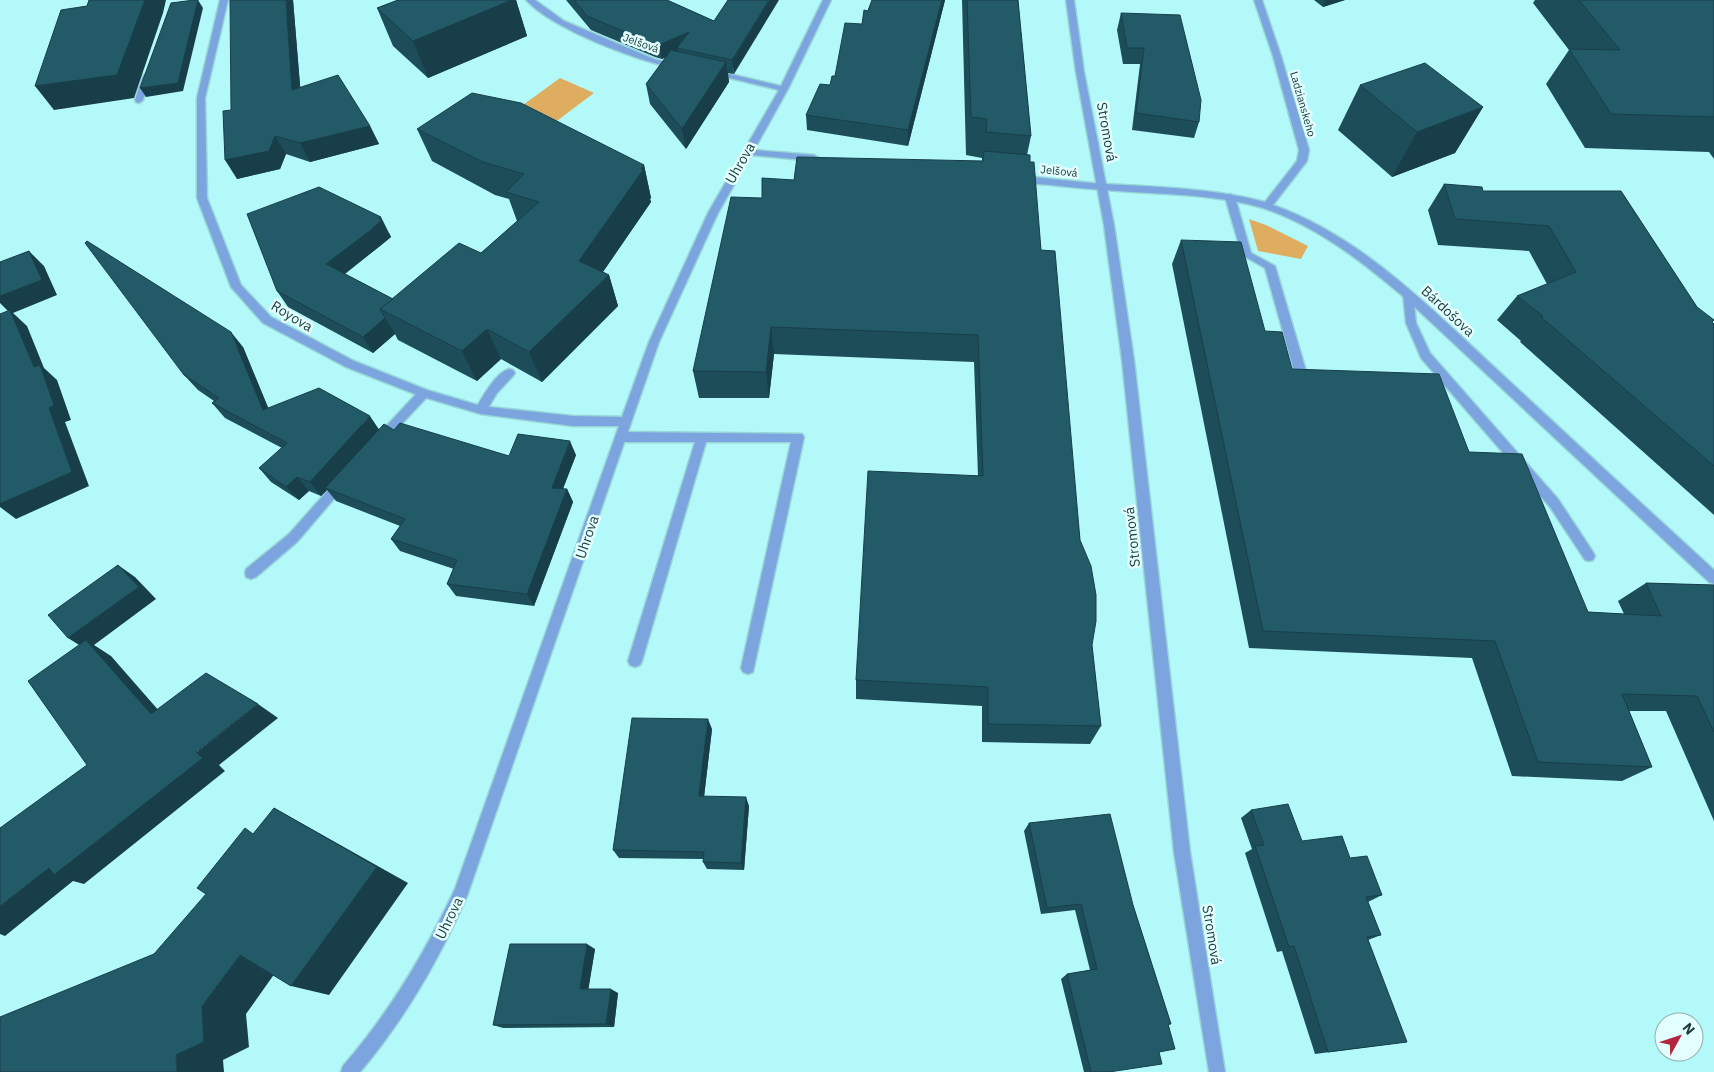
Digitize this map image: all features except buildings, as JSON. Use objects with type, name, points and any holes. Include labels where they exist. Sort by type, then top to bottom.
[{"type":"street","name":"Royova","points":[[224,0],[201,98],[202,198],[236,287],[267,320],[350,364],[424,393],[481,410],[573,421],[627,422]]},
{"type":"street","name":"Jelšová","points":[[530,0],[562,23],[594,37],[652,61],[690,68]]},
{"type":"street","name":"Uhrova","points":[[349,1072],[374,1045],[415,983],[449,921],[462,891],[654,342],[713,213],[784,89],[827,0]]},
{"type":"street","name":"Stromová","points":[[1070,0],[1080,72],[1109,225],[1136,417],[1182,852],[1218,1072]]},
{"type":"street","name":"Ladzianskeho","points":[[1258,0],[1277,56],[1304,150],[1302,161],[1267,206]]},
{"type":"street","points":[[139,100],[151,63]]},
{"type":"street","points":[[699,70],[784,89]]},
{"type":"street","points":[[747,152],[827,160]]},
{"type":"street","name":"Jelšová","points":[[1008,178],[1101,187]]},
{"type":"street","name":"Bárdošova","points":[[1101,187],[1146,188],[1230,198],[1267,206],[1289,215],[1339,241],[1364,257],[1408,294],[1714,578]]},
{"type":"street","points":[[1230,198],[1247,255],[1270,266],[1303,382]]},
{"type":"street","points":[[1408,294],[1411,322],[1425,355],[1554,502],[1589,556]]},
{"type":"street","points":[[481,410],[493,390],[509,373]]},
{"type":"street","points":[[372,448],[424,393]]},
{"type":"street","points":[[622,437],[798,437],[748,668]]},
{"type":"street","points":[[635,661],[702,437]]},
{"type":"street","points":[[251,573],[292,538],[352,471]]},
{"type":"shaded area","points":[[560,78],[594,93],[546,129],[512,113]]},
{"type":"shaded area","points":[[1249,219],[1266,225],[1308,246],[1301,259],[1258,251]]}]
